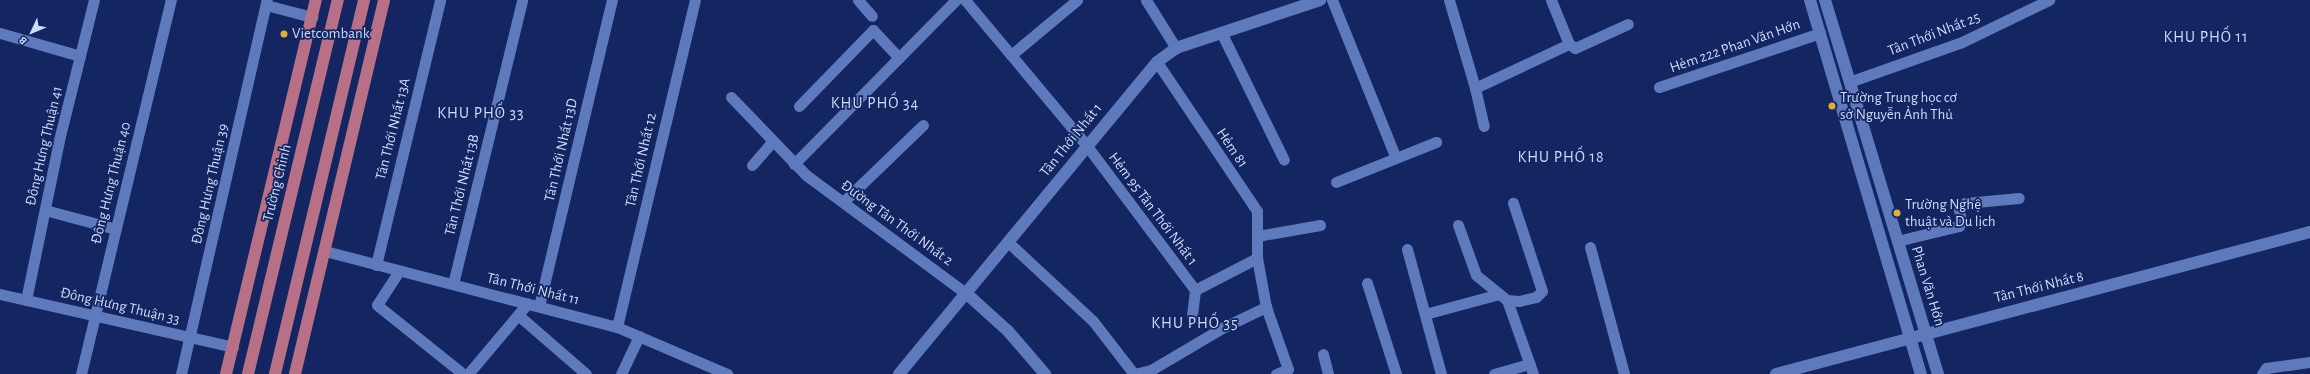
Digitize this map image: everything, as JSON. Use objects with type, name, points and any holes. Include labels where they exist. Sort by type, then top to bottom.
[{"type":"main road","name":"Trường Chinh","points":[[226,374],[316,0]]},
{"type":"main road","name":"Trường Chinh","points":[[248,374],[338,0]]},
{"type":"main road","points":[[275,374],[364,0]]},
{"type":"main road","points":[[295,374],[384,0]]},
{"type":"street","name":"Đông Hưng Thuận 41","points":[[26,300],[45,210],[94,0]]},
{"type":"street","name":"Đông Hưng Thuận 40","points":[[81,374],[171,0]]},
{"type":"street","name":"Tân Thới Nhất 13A","points":[[376,265],[440,0]]},
{"type":"street","name":"Tân Thới Nhất 13B","points":[[453,284],[522,0]]},
{"type":"street","name":"Tân Thới Nhất 13D","points":[[539,306],[612,0]]},
{"type":"street","name":"Tân Thới Nhất 12","points":[[617,327],[694,0]]},
{"type":"street","points":[[858,0],[872,16]]},
{"type":"street","points":[[794,164],[956,0]]},
{"type":"street","name":"Hẻm 95 Tân Thới Nhất 1","points":[[965,0],[1087,146],[1195,290],[1192,315]]},
{"type":"street","points":[[1011,55],[1077,0]]},
{"type":"street","points":[[1146,0],[1176,48]]},
{"type":"street","name":"Tân Thới Nhất 1","points":[[899,374],[967,294],[1157,62],[1176,48],[1222,34],[1294,4],[1320,0]]},
{"type":"street","points":[[1332,0],[1395,156]]},
{"type":"street","points":[[1449,0],[1475,88],[1484,126]]},
{"type":"street","points":[[1551,0],[1569,44],[1575,48],[1628,24]]},
{"type":"street","points":[[1810,0],[1921,374]]},
{"type":"street","name":"Phan Văn Hớn","points":[[1825,0],[1938,374]]},
{"type":"street","name":"Tân Thới Nhất 25","points":[[1849,82],[1962,42],[2050,0]]},
{"type":"street","points":[[267,3],[312,17]]},
{"type":"street","name":"Đông Hưng Thuận 39","points":[[181,374],[267,3]]},
{"type":"street","points":[[799,106],[873,30],[899,58]]},
{"type":"street","points":[[0,33],[80,56]]},
{"type":"street","name":"Hẻm 222 Phan Văn Hớn","points":[[1659,87],[1820,33]]},
{"type":"street","points":[[1222,34],[1284,160]]},
{"type":"street","points":[[1475,88],[1569,44]]},
{"type":"street","name":"Hẻm 81","points":[[1157,62],[1257,211],[1257,258],[1266,307],[1288,369],[1276,374]]},
{"type":"street","name":"Đường Tân Thới Nhất 2","points":[[731,97],[794,164],[967,294],[1008,331],[1046,374]]},
{"type":"street","points":[[843,202],[923,125]]},
{"type":"street","points":[[752,165],[772,141]]},
{"type":"street","points":[[1336,182],[1395,156],[1405,156],[1436,142]]},
{"type":"street","points":[[1897,241],[1959,226],[1961,222],[1959,209],[1965,203],[2019,198]]},
{"type":"street","points":[[1458,226],[1476,275],[1503,297],[1519,302],[1536,297],[1542,291],[1513,203]]},
{"type":"street","points":[[45,210],[116,229]]},
{"type":"street","points":[[1257,236],[1320,225]]},
{"type":"street","name":"Tân Thới Nhất 8","points":[[1776,374],[1804,370],[1909,336],[2310,232]]},
{"type":"street","points":[[1009,243],[1093,321],[1134,374],[1151,370],[1224,327],[1266,307]]},
{"type":"street","points":[[1590,247],[1624,374]]},
{"type":"street","points":[[1407,249],[1441,374]]},
{"type":"street","name":"Tân Thới Nhất 11","points":[[325,251],[617,327],[725,373]]},
{"type":"street","name":"Hẻm 95 Tân Thới Nhất 1","points":[[1195,290],[1257,258]]},
{"type":"street","points":[[399,271],[377,306],[463,374]]},
{"type":"street","points":[[1366,283],[1396,374]]},
{"type":"street","name":"Đông Hưng Thuận 33","points":[[0,294],[233,347]]},
{"type":"street","points":[[1425,314],[1503,297]]},
{"type":"street","points":[[1494,374],[1531,369],[1503,297]]},
{"type":"street","points":[[468,374],[527,304]]},
{"type":"street","points":[[518,315],[586,374]]},
{"type":"street","points":[[621,374],[639,336]]},
{"type":"street","points":[[1323,354],[1328,374]]},
{"type":"street","points":[[2262,374],[2266,368],[2310,362]]},
{"type":"place","name":"Vietcombank","points":[[284,34]]},
{"type":"place","name":"Trường Trung học cơ sở Nguyễn Ảnh Thủ","points":[[1832,106]]},
{"type":"place","name":"Trường Nghệ thuật và Du lịch","points":[[1897,213]]},
{"type":"district","name":"KHU PHỐ 11","points":[[2206,37]]},
{"type":"district","name":"KHU PHỐ 34","points":[[875,103]]},
{"type":"district","name":"KHU PHỐ 33","points":[[481,113]]},
{"type":"district","name":"KHU PHỐ 18","points":[[1561,157]]},
{"type":"district","name":"KHU PHỐ 35","points":[[1195,323]]}]
